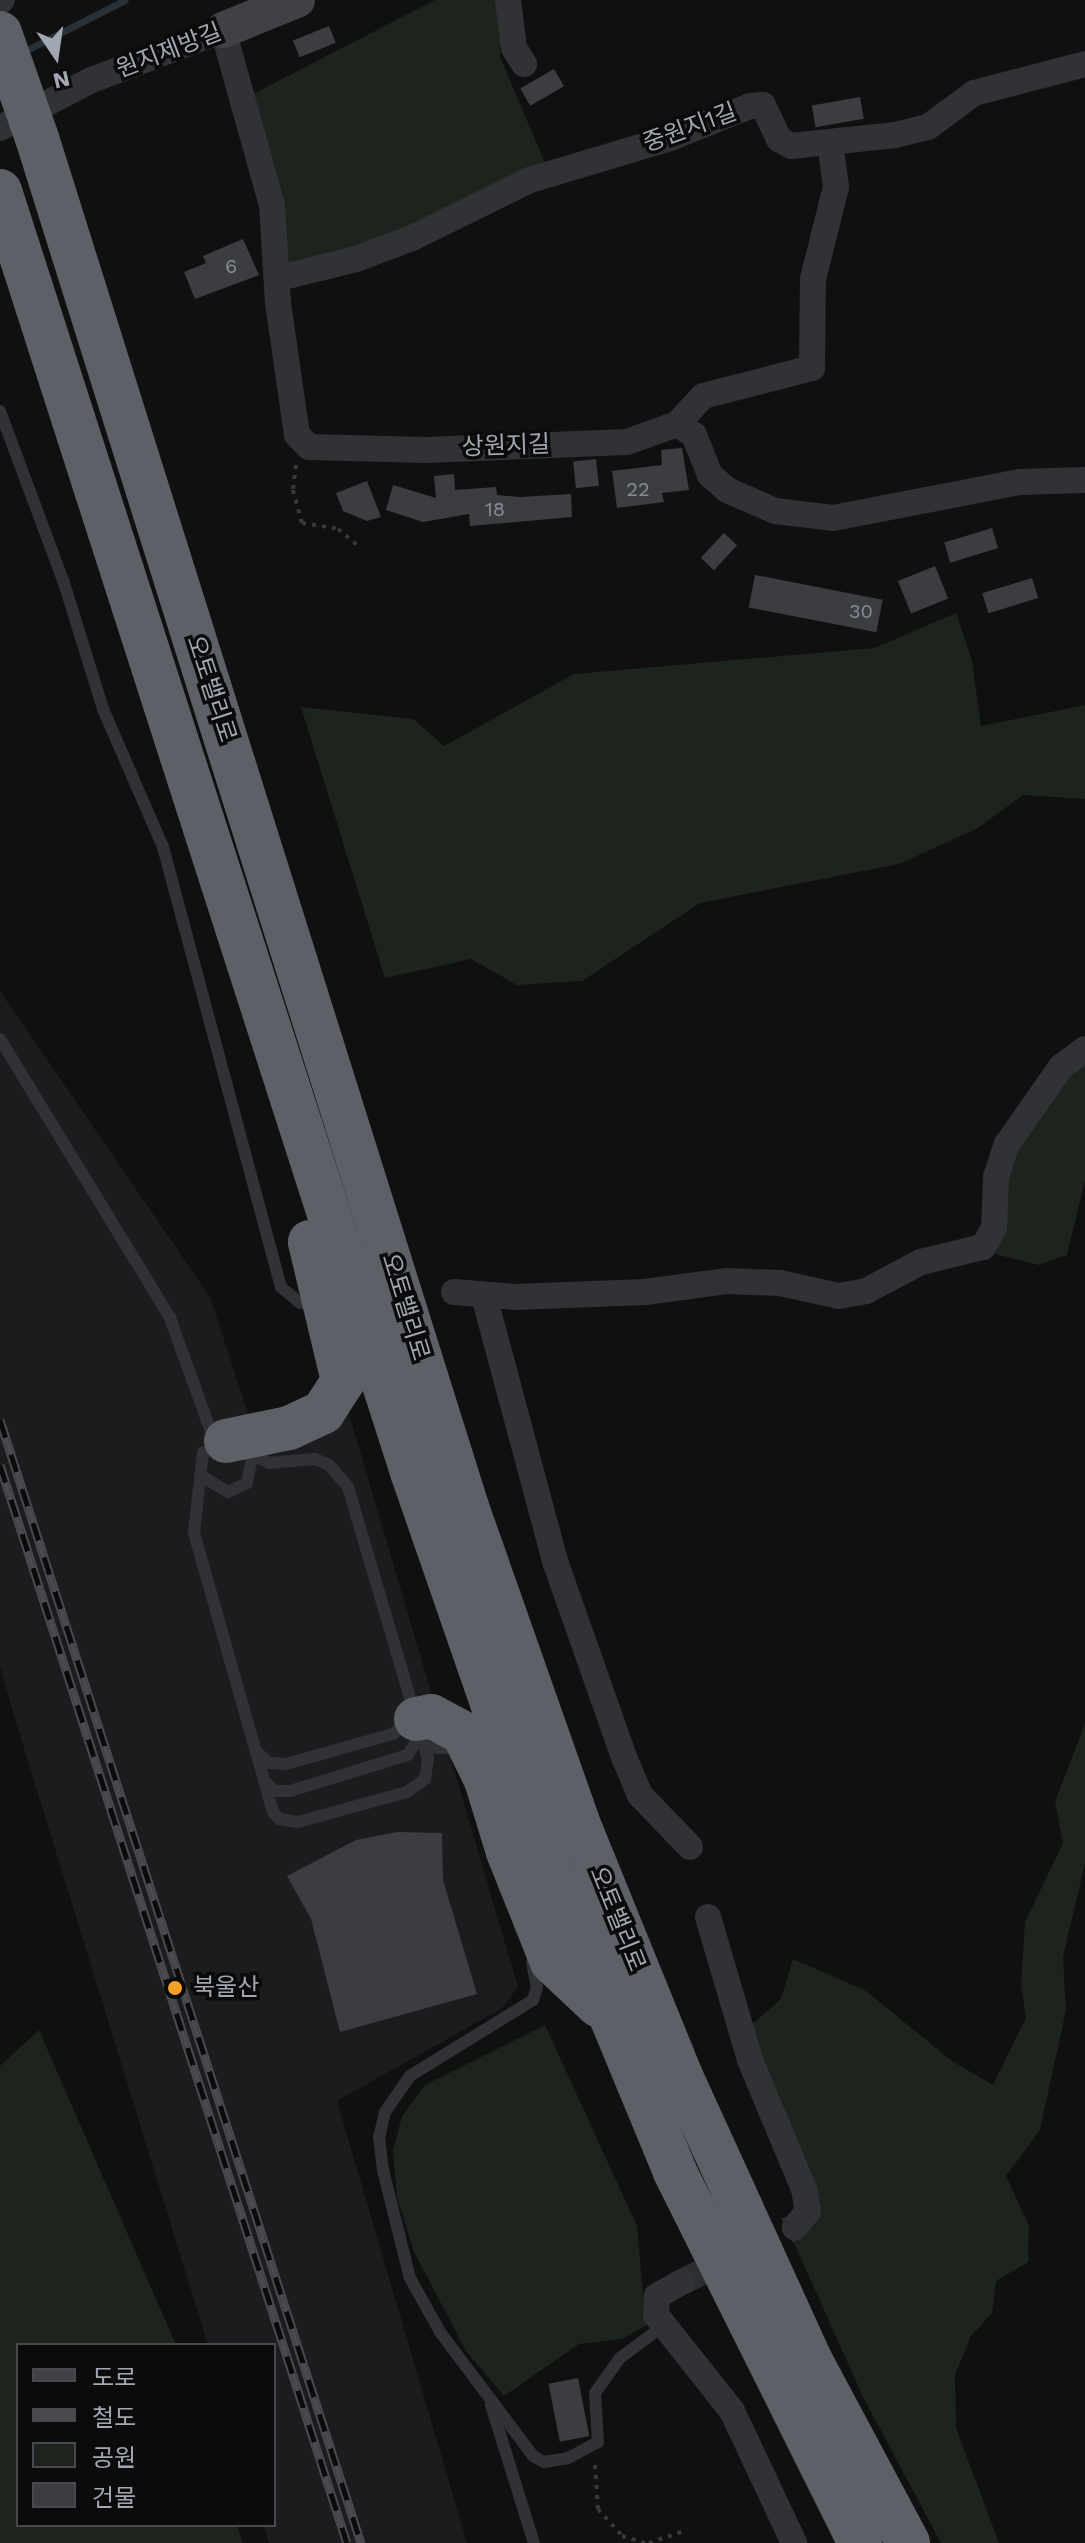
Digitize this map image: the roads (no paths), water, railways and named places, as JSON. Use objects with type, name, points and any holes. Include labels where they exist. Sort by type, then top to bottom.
[{"type":"highway","name":"오토밸리로","points":[[0,33],[18,133],[463,1492],[577,1820],[681,2076],[811,2361],[908,2543]]},
{"type":"highway","name":"오토밸리로","points":[[0,191],[238,923],[412,1472],[546,1860],[675,2172],[860,2543]]},
{"type":"highway","points":[[231,1447],[289,1428],[323,1412],[343,1381],[238,923]]},
{"type":"highway","points":[[418,1726],[431,1716],[463,1733],[486,1780],[508,1852],[552,1962],[613,2022]]},
{"type":"street","name":"원지제방길","points":[[18,133],[89,81],[297,0]]},
{"type":"street","points":[[508,0],[514,48],[524,64]]},
{"type":"street","points":[[223,30],[272,205],[280,278]]},
{"type":"street","name":"중원지1길","points":[[280,278],[356,259],[543,176],[757,105],[767,111],[784,144],[913,132],[974,93],[1085,64]]},
{"type":"street","points":[[830,142],[836,187],[813,279],[812,368],[703,396],[677,424],[694,435],[717,484],[775,511],[803,516],[859,517],[998,486],[1085,480]]},
{"type":"street","name":"상원지길","points":[[280,278],[278,303],[297,435],[303,445],[353,451],[627,442],[677,424]]},
{"type":"street","points":[[454,1292],[484,1296],[645,1292],[726,1281],[780,1283],[839,1296],[866,1291],[921,1262],[983,1247],[994,1228],[996,1177],[1007,1144],[1061,1067],[1085,1049]]},
{"type":"street","points":[[484,1296],[556,1564],[624,1757],[640,1795],[690,1847]]},
{"type":"street","points":[[708,1917],[750,2060],[804,2189],[808,2211],[795,2227]]},
{"type":"street","points":[[682,2282],[663,2291],[653,2303],[663,2326],[732,2411],[794,2543]]},
{"type":"lane","points":[[0,411],[64,583],[103,709],[163,847],[281,1287],[300,1303],[319,1305]]},
{"type":"lane","points":[[0,1039],[170,1318],[247,1483],[228,1492],[203,1477]]},
{"type":"lane","points":[[231,1447],[280,1464],[315,1459],[329,1465],[348,1487],[418,1726],[428,1768],[419,1785],[298,1822],[279,1819],[264,1781],[194,1532],[203,1477],[203,1453],[231,1447]]},
{"type":"lane","points":[[264,1781],[275,1791],[290,1791],[398,1759],[414,1750],[418,1726]]},
{"type":"lane","points":[[255,1749],[269,1763],[286,1764],[418,1726],[454,1748],[466,1760],[519,1922]]},
{"type":"lane","points":[[527,1946],[536,1972],[533,2000],[410,2076],[385,2112],[379,2137],[410,2278],[432,2320],[533,2456],[544,2462],[568,2458],[598,2442],[595,2393],[620,2358],[663,2326]]},
{"type":"lane","points":[[488,2394],[534,2543]]},
{"type":"waterway","points":[[23,52],[125,0]]},
{"type":"tunnel","points":[[682,2282],[795,2227]]},
{"type":"railway","points":[[0,1420],[361,2543]]},
{"type":"railway","points":[[0,1465],[347,2543]]},
{"type":"place","name":"북울산","points":[[175,1988]]}]
